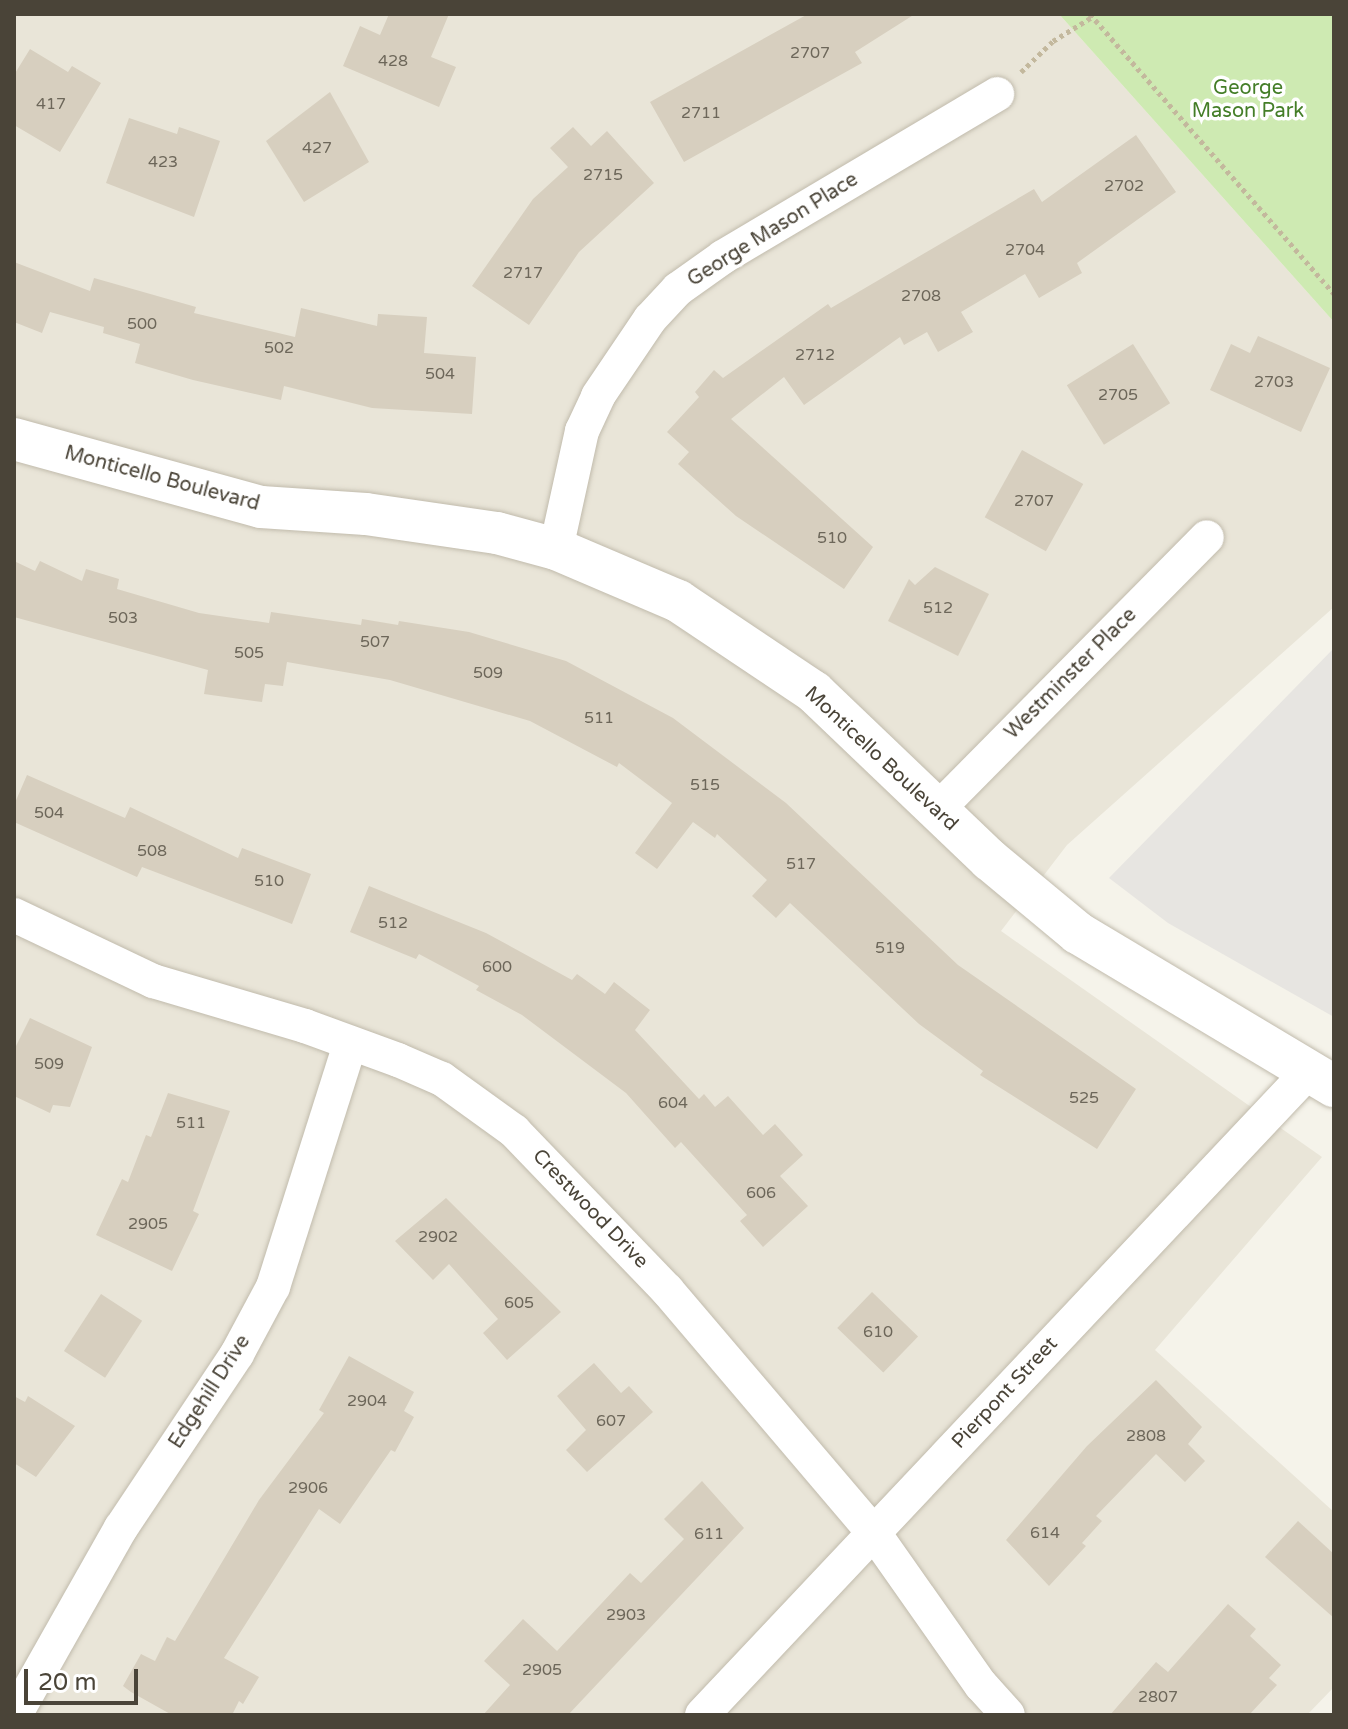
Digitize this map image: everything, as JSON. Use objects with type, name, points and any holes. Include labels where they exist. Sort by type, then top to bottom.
[{"type":"street","name":"George Mason Place","points":[[556,549],[582,431],[598,396],[650,319],[678,289],[997,94]]},
{"type":"street","name":"Monticello Boulevard","points":[[14,439],[261,507],[366,514],[497,533],[556,549],[678,601],[814,692],[936,811],[1078,933],[1321,1078]]},
{"type":"street","name":"Westminster Place","points":[[936,811],[1207,537]]},
{"type":"street","name":"Crestwood Drive","points":[[14,915],[153,981],[350,1044],[442,1079],[514,1131],[667,1290],[874,1533],[981,1685],[1008,1715]]},
{"type":"street","name":"Edgehill Drive","points":[[15,1715],[121,1528],[237,1354],[273,1287],[350,1044]]},
{"type":"street","name":"Pierpont Street","points":[[702,1715],[874,1533],[1321,1078]]},
{"type":"path","points":[[1053,41],[1091,15],[1334,294]]},
{"type":"shaded area","points":[[14,14],[1059,14],[1334,322],[1334,607],[1067,845],[1001,931],[1322,1157],[1155,1350],[1334,1512],[1334,1687],[1307,1715],[14,1715]]},
{"type":"shaded area","points":[[1334,648],[1334,1017],[1168,923],[1109,878]]},
{"type":"green space","name":"George Mason Park","points":[[1059,14],[1334,14],[1334,322]]},
{"type":"building","points":[[389,14],[449,14],[431,57],[456,67],[439,107],[343,66],[360,26],[380,35]]},
{"type":"building","points":[[808,14],[915,14],[855,52],[862,63],[684,162],[650,102]]},
{"type":"building","points":[[30,49],[68,72],[72,66],[101,83],[60,152],[14,125],[14,75]]},
{"type":"building","points":[[330,92],[369,162],[304,202],[266,141]]},
{"type":"building","points":[[129,118],[177,134],[179,127],[220,141],[194,217],[106,183]]},
{"type":"building","points":[[573,127],[591,146],[607,131],[654,183],[579,252],[529,325],[472,286],[533,199],[568,167],[550,148]]},
{"type":"building","points":[[1136,135],[1176,192],[1077,263],[1082,273],[1039,298],[1025,274],[961,312],[973,332],[938,352],[927,332],[904,345],[900,337],[804,405],[784,377],[731,419],[873,547],[844,589],[736,516],[678,464],[689,452],[667,432],[699,397],[695,392],[714,370],[723,378],[828,304],[831,308],[1034,189],[1042,202]]},
{"type":"building","points":[[14,262],[90,291],[94,278],[196,307],[194,313],[295,337],[301,308],[377,326],[378,314],[427,317],[424,353],[476,357],[472,414],[372,408],[284,386],[281,400],[193,380],[135,363],[140,344],[103,333],[104,327],[50,312],[42,333],[14,322]]},
{"type":"building","points":[[1258,336],[1330,368],[1301,432],[1210,390],[1231,344],[1250,353]]},
{"type":"building","points":[[1133,344],[1170,403],[1104,445],[1067,385]]},
{"type":"building","points":[[1022,450],[1083,484],[1046,551],[985,517]]},
{"type":"building","points":[[14,561],[35,571],[40,561],[82,581],[86,569],[119,579],[117,589],[199,613],[269,623],[271,612],[361,625],[362,619],[398,625],[399,621],[469,632],[566,661],[673,718],[786,803],[958,965],[1136,1089],[1097,1149],[980,1075],[983,1071],[919,1024],[790,903],[776,918],[752,896],[767,880],[717,834],[715,838],[693,822],[657,869],[635,853],[672,803],[619,763],[617,767],[530,721],[390,680],[287,662],[283,686],[265,684],[262,702],[204,694],[208,670],[14,617]]},
{"type":"building","points":[[935,567],[989,594],[958,656],[888,621],[909,579],[915,585]]},
{"type":"building","points":[[27,775],[125,818],[130,807],[238,858],[242,848],[311,874],[292,924],[142,867],[137,877],[14,822],[14,805]]},
{"type":"building","points":[[369,886],[486,933],[572,980],[577,974],[605,994],[614,982],[650,1010],[635,1030],[699,1099],[704,1094],[715,1107],[728,1096],[763,1135],[775,1124],[803,1155],[780,1176],[808,1206],[763,1247],[740,1221],[747,1215],[681,1142],[675,1148],[626,1093],[522,1015],[476,990],[479,986],[419,954],[416,959],[350,932]]},
{"type":"building","points":[[30,1018],[92,1047],[70,1107],[53,1105],[50,1113],[14,1096],[14,1050]]},
{"type":"building","points":[[168,1093],[230,1111],[193,1211],[199,1214],[172,1271],[96,1235],[122,1179],[128,1182],[146,1135],[151,1137]]},
{"type":"building","points":[[446,1198],[561,1312],[507,1360],[483,1333],[498,1319],[449,1264],[433,1280],[395,1241]]},
{"type":"building","points":[[872,1292],[918,1336],[883,1372],[837,1328]]},
{"type":"building","points":[[101,1294],[142,1321],[105,1378],[64,1351]]},
{"type":"building","points":[[349,1356],[414,1392],[404,1411],[414,1417],[395,1452],[391,1450],[340,1524],[319,1509],[224,1658],[259,1677],[243,1704],[239,1701],[232,1715],[172,1715],[131,1692],[123,1686],[141,1654],[155,1661],[167,1637],[175,1641],[259,1500],[324,1413],[319,1410]]},
{"type":"building","points":[[594,1363],[621,1393],[629,1386],[653,1412],[587,1472],[566,1450],[586,1430],[557,1396]]},
{"type":"building","points":[[1156,1380],[1202,1427],[1188,1444],[1205,1461],[1185,1482],[1156,1454],[1096,1516],[1102,1521],[1082,1543],[1086,1546],[1049,1586],[1006,1540],[1087,1446]]},
{"type":"building","points":[[14,1396],[25,1402],[28,1396],[75,1426],[36,1477],[14,1463]]},
{"type":"building","points":[[702,1481],[744,1528],[568,1715],[483,1715],[510,1685],[484,1661],[523,1619],[557,1651],[630,1573],[641,1583],[684,1539],[664,1519]]},
{"type":"building","points":[[1298,1521],[1334,1554],[1334,1618],[1265,1557]]},
{"type":"building","points":[[1228,1604],[1256,1629],[1250,1636],[1281,1665],[1269,1678],[1277,1685],[1249,1715],[1110,1715],[1156,1662],[1168,1672]]}]
